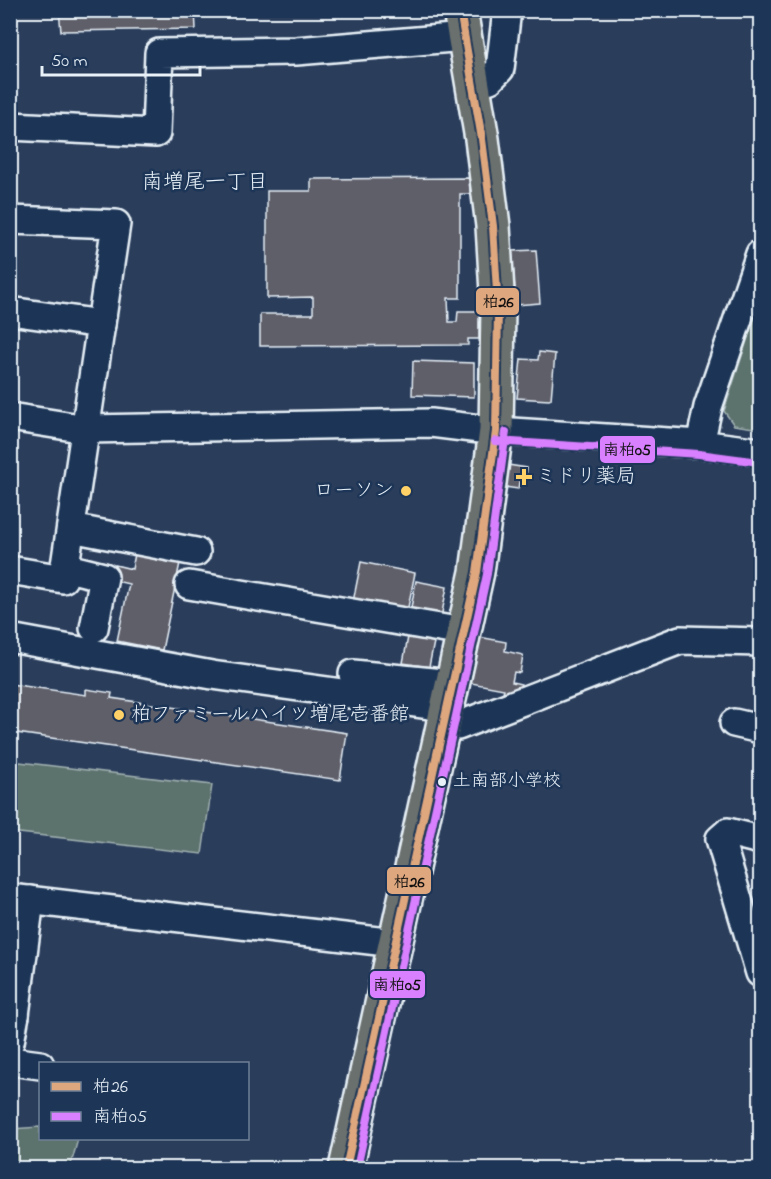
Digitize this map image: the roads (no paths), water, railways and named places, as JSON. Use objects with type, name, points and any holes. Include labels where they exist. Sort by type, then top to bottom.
[{"type":"main road","points":[[346,1168],[477,572],[496,431],[498,309],[493,226],[463,24]]},
{"type":"street","points":[[473,85],[490,79],[500,69],[507,10]]},
{"type":"street","points":[[10,126],[156,133],[159,53],[296,51],[463,24]]},
{"type":"street","points":[[10,220],[116,224],[63,579],[10,570]]},
{"type":"street","points":[[700,444],[708,407],[760,254]]},
{"type":"street","points":[[10,311],[101,324]]},
{"type":"street","points":[[10,417],[86,429],[431,423],[496,431],[700,444],[760,452]]},
{"type":"street","points":[[70,528],[196,552]]},
{"type":"street","points":[[64,567],[104,577],[94,628]]},
{"type":"street","points":[[189,585],[463,632]]},
{"type":"street","points":[[10,638],[212,675],[447,706]]},
{"type":"street","points":[[353,674],[447,706],[458,726],[680,640],[760,642]]},
{"type":"street","points":[[734,723],[760,729]]},
{"type":"street","points":[[760,840],[729,832],[720,839],[752,917],[760,973]]},
{"type":"street","points":[[10,1042],[20,899],[395,943]]},
{"type":"street","points":[[10,1061],[39,1065]]},
{"type":"place","name":"ミドリ薬局","points":[[524,477]]},
{"type":"place","name":"ローソン","points":[[406,491]]},
{"type":"place","name":"柏ファミールハイツ増尾壱番館","points":[[119,715]]},
{"type":"place","name":"土南部小学校","points":[[442,782]]},
{"type":"district","name":"南増尾一丁目","points":[[205,183]]}]
